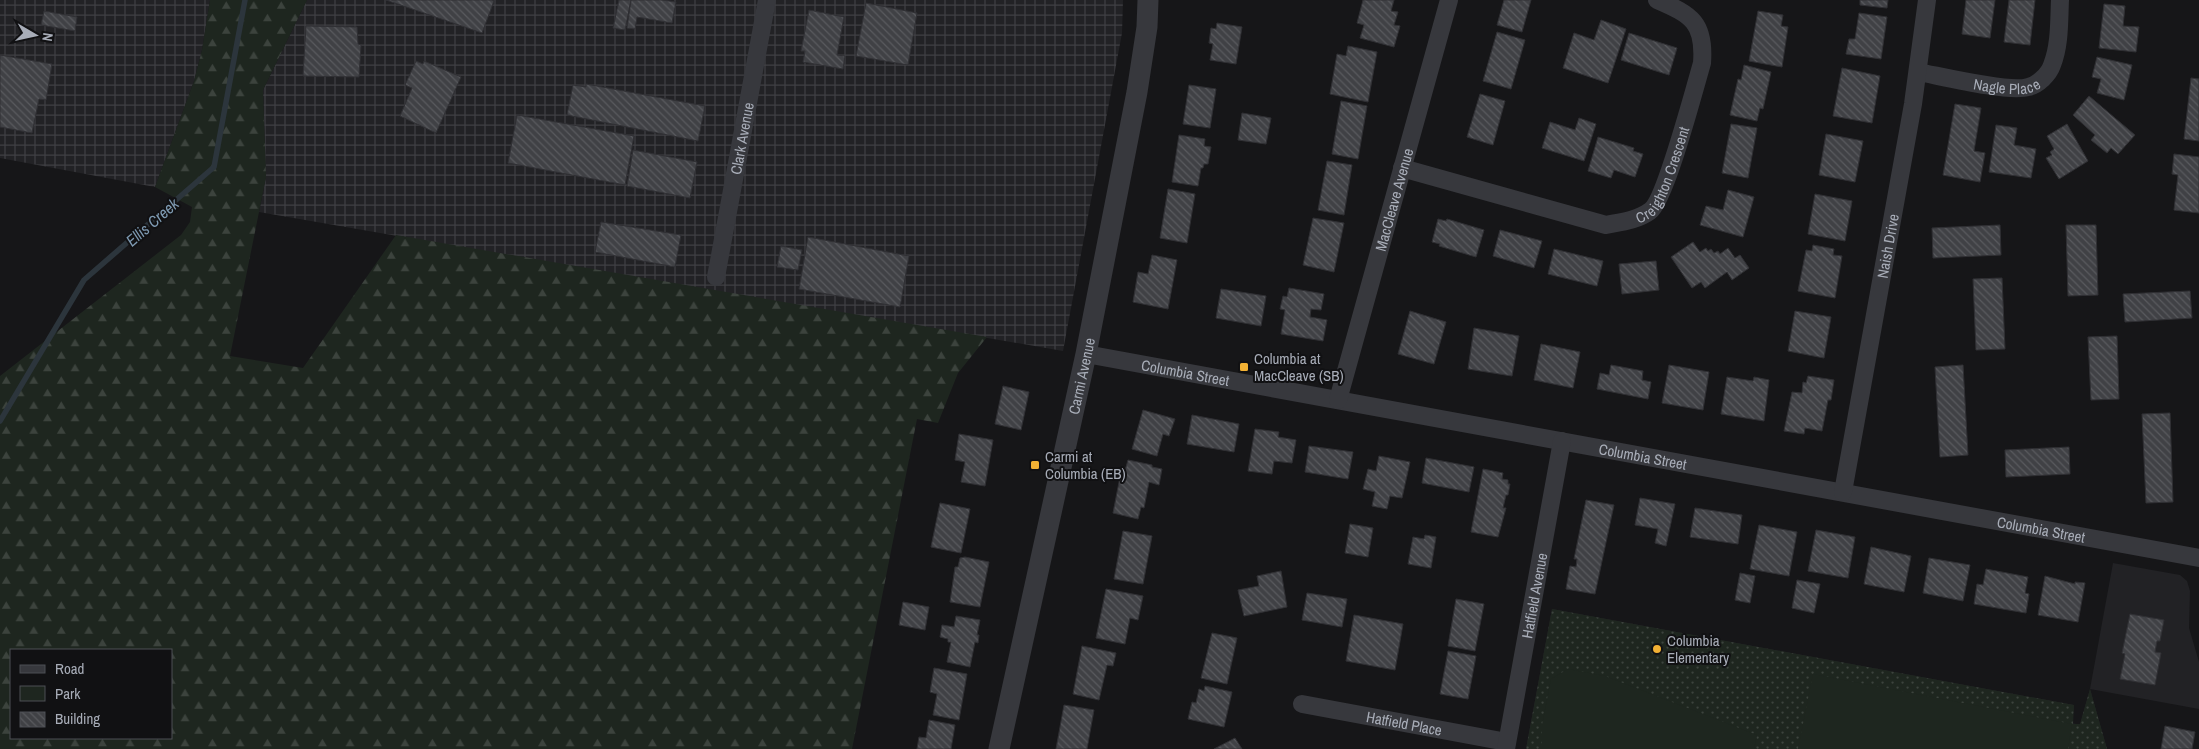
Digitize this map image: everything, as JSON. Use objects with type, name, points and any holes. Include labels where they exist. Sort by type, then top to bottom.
[{"type":"street","name":"Clark Avenue","points":[[716,277],[767,0]]},
{"type":"street","name":"Carmi Avenue","points":[[999,749],[1086,354],[1137,92],[1147,27],[1148,0]]},
{"type":"street","name":"MacCleave Avenue","points":[[1338,400],[1449,0]]},
{"type":"street","name":"Creighton Crescent","points":[[1402,168],[1606,225],[1632,219],[1652,211],[1666,180],[1702,63],[1704,42],[1696,24],[1683,11],[1657,0]]},
{"type":"street","name":"Naish Drive","points":[[1843,492],[1913,104],[1927,0]]},
{"type":"street","name":"Nagle Place","points":[[1918,72],[2011,88],[2028,88],[2042,79],[2052,67],[2056,52],[2060,0]]},
{"type":"street","name":"Columbia Street","points":[[1086,354],[2199,558]]},
{"type":"street","name":"Hatfield Avenue","points":[[1506,746],[1562,441]]},
{"type":"street","name":"Hatfield Place","points":[[1302,704],[1506,746]]},
{"type":"shaded area","points":[[0,0],[210,0],[202,50],[194,81],[155,187],[0,158]]},
{"type":"shaded area","points":[[307,0],[1123,0],[1122,33],[1063,351],[259,212],[266,177],[263,90]]},
{"type":"shaded area","points":[[2113,563],[2180,575],[2187,581],[2190,591],[2189,628],[2199,662],[2199,709],[2090,689]]},
{"type":"shaded area","name":"Columbia Elementary","points":[[1552,609],[2074,705],[2072,723],[2080,725],[2090,689],[2107,749],[1526,749]]},
{"type":"green space","points":[[210,0],[307,0],[263,90],[266,177],[230,356],[303,368],[396,235],[987,337],[958,373],[938,423],[917,419],[852,749],[0,749],[0,376],[181,235],[190,222],[192,207],[155,187],[194,81],[202,50]]},
{"type":"green space","name":"Columbia Elementary","points":[[1552,609],[2074,705],[2073,724],[2080,724],[2090,689],[2107,749],[1526,749]]},
{"type":"green space","points":[[1568,669],[1605,676],[1757,735],[1754,749],[1542,749],[1542,725],[1551,679]]},
{"type":"green space","points":[[1813,674],[2072,724],[2068,749],[1798,749]]},
{"type":"building","points":[[386,0],[492,0],[494,1],[482,33]]},
{"type":"building","points":[[619,0],[631,0],[625,30],[613,28]]},
{"type":"building","points":[[631,0],[676,2],[672,23],[637,17],[635,29],[627,28]]},
{"type":"building","points":[[1363,0],[1394,0],[1391,11],[1398,12],[1394,25],[1400,26],[1394,47],[1360,38],[1364,25],[1357,23]]},
{"type":"building","points":[[1504,0],[1531,0],[1522,32],[1497,25]]},
{"type":"building","points":[[1860,0],[1888,0],[1887,8],[1860,5]]},
{"type":"building","points":[[1966,0],[1995,0],[1990,38],[1962,34]]},
{"type":"building","points":[[2009,0],[2035,0],[2030,45],[2004,42]]},
{"type":"building","points":[[866,3],[917,13],[908,65],[856,56]]},
{"type":"building","points":[[2104,4],[2125,6],[2123,26],[2139,27],[2136,52],[2099,48]]},
{"type":"building","points":[[809,10],[844,17],[837,55],[845,56],[843,69],[803,62],[805,51],[801,51]]},
{"type":"building","points":[[44,11],[77,17],[75,31],[41,25]]},
{"type":"building","points":[[1758,11],[1783,15],[1781,26],[1788,27],[1782,67],[1749,61]]},
{"type":"building","points":[[1859,13],[1887,17],[1881,59],[1846,54],[1849,39],[1855,39]]},
{"type":"building","points":[[1601,20],[1626,29],[1608,83],[1563,68],[1574,33],[1594,40]]},
{"type":"building","points":[[1217,23],[1242,27],[1236,64],[1210,60],[1213,44],[1209,43],[1211,28],[1216,29]]},
{"type":"building","points":[[306,26],[357,27],[358,44],[361,45],[359,77],[303,76]]},
{"type":"building","points":[[1497,32],[1525,40],[1511,89],[1483,81]]},
{"type":"building","points":[[1629,33],[1677,48],[1669,75],[1621,60]]},
{"type":"building","points":[[1348,46],[1377,52],[1368,102],[1330,94],[1337,54],[1346,56]]},
{"type":"building","points":[[0,55],[52,64],[46,100],[39,99],[32,133],[0,127]]},
{"type":"building","points":[[2097,57],[2132,65],[2124,100],[2097,93],[2101,79],[2092,77]]},
{"type":"building","points":[[416,61],[423,64],[424,61],[461,77],[436,133],[400,116],[412,88],[405,85]]},
{"type":"building","points":[[1744,65],[1771,72],[1763,109],[1760,108],[1757,121],[1730,115],[1738,79],[1741,80]]},
{"type":"building","points":[[1842,68],[1880,76],[1872,123],[1833,116]]},
{"type":"building","points":[[2191,78],[2199,79],[2199,141],[2184,139]]},
{"type":"building","points":[[586,84],[705,106],[698,141],[567,115],[573,85],[586,87]]},
{"type":"building","points":[[1189,85],[1216,89],[1210,128],[1183,124]]},
{"type":"building","points":[[1480,94],[1505,101],[1493,145],[1467,137]]},
{"type":"building","points":[[2089,96],[2135,135],[2118,154],[2111,148],[2107,153],[2091,140],[2095,135],[2073,115]]},
{"type":"building","points":[[1341,101],[1367,106],[1358,159],[1332,154]]},
{"type":"building","points":[[1955,104],[1981,108],[1974,151],[1985,153],[1980,182],[1943,175]]},
{"type":"building","points":[[1242,113],[1271,118],[1266,144],[1238,140]]},
{"type":"building","points":[[517,115],[634,136],[625,185],[508,163]]},
{"type":"building","points":[[1579,118],[1596,124],[1584,161],[1542,148],[1550,122],[1575,130]]},
{"type":"building","points":[[1731,124],[1757,128],[1748,178],[1722,173]]},
{"type":"building","points":[[2067,124],[2088,161],[2059,179],[2046,158],[2052,155],[2050,152],[2054,149],[2047,136]]},
{"type":"building","points":[[1996,125],[2017,128],[2014,145],[2036,149],[2031,178],[1989,172]]},
{"type":"building","points":[[1826,134],[1863,141],[1855,182],[1819,175]]},
{"type":"building","points":[[1179,135],[1205,139],[1204,146],[1211,147],[1208,164],[1204,164],[1203,168],[1201,168],[1198,186],[1172,182]]},
{"type":"building","points":[[1598,137],[1634,148],[1633,151],[1643,154],[1635,177],[1614,170],[1611,178],[1588,171]]},
{"type":"building","points":[[633,150],[697,162],[690,198],[627,186]]},
{"type":"building","points":[[2174,154],[2199,157],[2199,213],[2174,210],[2178,175],[2172,174]]},
{"type":"building","points":[[1327,161],[1352,165],[1344,215],[1318,210]]},
{"type":"building","points":[[1168,189],[1195,194],[1187,243],[1160,238]]},
{"type":"building","points":[[1728,190],[1754,197],[1743,237],[1700,225],[1706,206],[1723,210]]},
{"type":"building","points":[[1815,194],[1852,201],[1845,241],[1808,234]]},
{"type":"building","points":[[1313,218],[1344,223],[1334,272],[1303,265]]},
{"type":"building","points":[[1438,219],[1446,221],[1447,219],[1484,230],[1476,257],[1439,246],[1440,244],[1432,242]]},
{"type":"building","points":[[601,222],[681,235],[675,267],[595,252]]},
{"type":"building","points":[[2000,225],[2001,255],[1933,258],[1932,228]]},
{"type":"building","points":[[2066,225],[2096,225],[2098,295],[2068,296]]},
{"type":"building","points":[[1500,230],[1542,241],[1534,268],[1493,256]]},
{"type":"building","points":[[808,237],[909,256],[900,307],[799,289]]},
{"type":"building","points":[[1693,242],[1700,252],[1706,248],[1708,251],[1711,249],[1714,253],[1718,251],[1720,254],[1728,248],[1735,258],[1740,255],[1749,268],[1732,280],[1727,272],[1705,288],[1701,282],[1692,288],[1671,257]]},
{"type":"building","points":[[1813,245],[1834,249],[1833,255],[1842,256],[1835,298],[1798,291],[1806,250],[1812,251]]},
{"type":"building","points":[[781,246],[802,250],[798,270],[777,267]]},
{"type":"building","points":[[1554,249],[1603,261],[1597,286],[1548,274]]},
{"type":"building","points":[[1152,255],[1177,260],[1168,309],[1133,302],[1138,272],[1148,274]]},
{"type":"building","points":[[1656,261],[1659,290],[1622,294],[1619,264]]},
{"type":"building","points":[[2002,278],[2005,349],[1976,350],[1973,279]]},
{"type":"building","points":[[1289,288],[1324,294],[1321,310],[1311,309],[1310,317],[1327,320],[1323,341],[1281,334],[1285,310],[1280,309],[1283,296],[1287,297]]},
{"type":"building","points":[[1221,289],[1266,296],[1261,326],[1216,318]]},
{"type":"building","points":[[2190,291],[2192,318],[2125,322],[2123,294]]},
{"type":"building","points":[[1410,311],[1446,322],[1434,364],[1398,354]]},
{"type":"building","points":[[1795,311],[1831,317],[1824,358],[1788,351]]},
{"type":"building","points":[[1474,328],[1519,336],[1512,376],[1468,369]]},
{"type":"building","points":[[2117,336],[2119,399],[2091,400],[2088,337]]},
{"type":"building","points":[[1541,344],[1580,352],[1573,388],[1534,380]]},
{"type":"building","points":[[1611,365],[1643,371],[1642,380],[1651,382],[1648,399],[1597,389],[1600,373],[1609,375]]},
{"type":"building","points":[[1669,365],[1709,372],[1703,410],[1662,403]]},
{"type":"building","points":[[1963,365],[1968,455],[1940,457],[1935,367]]},
{"type":"building","points":[[1808,376],[1834,380],[1831,400],[1828,400],[1822,431],[1805,428],[1804,434],[1784,431],[1792,392],[1802,393],[1803,382],[1806,383]]},
{"type":"building","points":[[1727,377],[1753,381],[1754,377],[1769,380],[1764,421],[1721,414]]},
{"type":"building","points":[[1003,386],[1029,392],[1021,430],[995,424]]},
{"type":"building","points":[[1143,410],[1175,419],[1169,436],[1163,434],[1157,456],[1132,449]]},
{"type":"building","points":[[2170,413],[2173,502],[2146,503],[2142,414]]},
{"type":"building","points":[[1192,415],[1239,424],[1234,452],[1187,444]]},
{"type":"building","points":[[1255,429],[1279,432],[1278,437],[1296,440],[1292,463],[1274,461],[1272,474],[1248,471]]},
{"type":"building","points":[[959,434],[993,440],[985,486],[961,482],[965,462],[955,460]]},
{"type":"building","points":[[1309,446],[1353,452],[1348,479],[1305,472]]},
{"type":"building","points":[[2069,447],[2070,474],[2006,477],[2005,450]]},
{"type":"building","points":[[1379,456],[1410,462],[1402,498],[1390,496],[1387,509],[1372,506],[1375,492],[1363,489],[1368,469],[1376,471]]},
{"type":"building","points":[[1426,458],[1474,467],[1469,492],[1422,483]]},
{"type":"building","points":[[1128,460],[1162,469],[1159,485],[1149,482],[1144,508],[1141,507],[1138,519],[1113,513],[1120,477],[1123,478]]},
{"type":"building","points":[[1483,469],[1503,473],[1502,479],[1508,480],[1508,484],[1510,484],[1503,508],[1506,508],[1498,537],[1471,532]]},
{"type":"building","points":[[1640,498],[1675,504],[1666,546],[1655,543],[1658,529],[1635,525]]},
{"type":"building","points":[[1586,500],[1614,505],[1595,594],[1566,589],[1570,566],[1576,567],[1577,559],[1574,559]]},
{"type":"building","points":[[940,503],[970,509],[961,553],[931,547]]},
{"type":"building","points":[[1695,508],[1742,515],[1738,544],[1690,537]]},
{"type":"building","points":[[1350,524],[1373,528],[1368,557],[1345,553]]},
{"type":"building","points":[[1759,525],[1797,532],[1789,576],[1750,569]]},
{"type":"building","points":[[1816,530],[1855,537],[1848,578],[1808,571]]},
{"type":"building","points":[[1123,531],[1152,536],[1143,584],[1114,579]]},
{"type":"building","points":[[1425,535],[1436,537],[1431,568],[1408,564],[1413,537],[1424,539]]},
{"type":"building","points":[[1871,547],[1911,556],[1904,592],[1864,584]]},
{"type":"building","points":[[965,557],[989,562],[980,607],[950,602],[955,567],[958,567],[960,558]]},
{"type":"building","points":[[1929,558],[1970,565],[1963,601],[1923,593]]},
{"type":"building","points":[[1986,569],[2028,577],[2025,593],[2029,594],[2026,613],[1974,604],[1977,584],[1983,585]]},
{"type":"building","points":[[1281,571],[1287,607],[1244,616],[1238,590],[1259,586],[1257,576]]},
{"type":"building","points":[[1740,573],[1755,576],[1750,603],[1735,600]]},
{"type":"building","points":[[2045,576],[2075,584],[2075,582],[2085,583],[2078,622],[2038,615]]},
{"type":"building","points":[[1797,580],[1820,584],[1814,613],[1792,608]]},
{"type":"building","points":[[1106,589],[1143,596],[1138,620],[1130,618],[1125,644],[1096,638]]},
{"type":"building","points":[[1307,593],[1347,599],[1342,627],[1302,620]]},
{"type":"building","points":[[1456,599],[1484,604],[1475,651],[1448,646]]},
{"type":"building","points":[[903,602],[929,607],[925,630],[899,625]]},
{"type":"building","points":[[2130,614],[2164,620],[2160,641],[2157,641],[2155,652],[2161,653],[2155,685],[2120,679],[2125,654],[2122,653]]},
{"type":"building","points":[[1354,615],[1403,624],[1395,670],[1346,661]]},
{"type":"building","points":[[956,616],[980,620],[977,635],[979,635],[978,643],[975,642],[970,667],[947,662],[951,642],[940,637],[942,625],[954,627]]},
{"type":"building","points":[[1212,633],[1237,638],[1227,684],[1201,678]]},
{"type":"building","points":[[1082,646],[1116,653],[1113,666],[1107,665],[1099,700],[1073,694]]},
{"type":"building","points":[[1448,651],[1476,656],[1468,699],[1440,694]]},
{"type":"building","points":[[934,668],[967,674],[959,720],[933,715],[937,694],[930,692]]},
{"type":"building","points":[[1205,686],[1232,692],[1224,727],[1188,719],[1192,702],[1196,703],[1199,689],[1204,691]]},
{"type":"building","points":[[1064,705],[1094,710],[1087,749],[1056,749]]},
{"type":"building","points":[[929,720],[955,725],[951,749],[917,749],[919,737],[926,738]]},
{"type":"building","points":[[2165,726],[2195,732],[2192,749],[2161,749]]},
{"type":"building","points":[[1235,738],[1242,749],[1214,749]]},
{"type":"waterway","name":"Ellis Creek","points":[[0,421],[84,280],[214,167],[245,0]]},
{"type":"place","name":"Columbia at MacCleave (SB)","points":[[1244,367]]},
{"type":"place","name":"Carmi at Columbia (EB)","points":[[1035,465]]},
{"type":"place","name":"Columbia Elementary","points":[[1657,649]]}]
